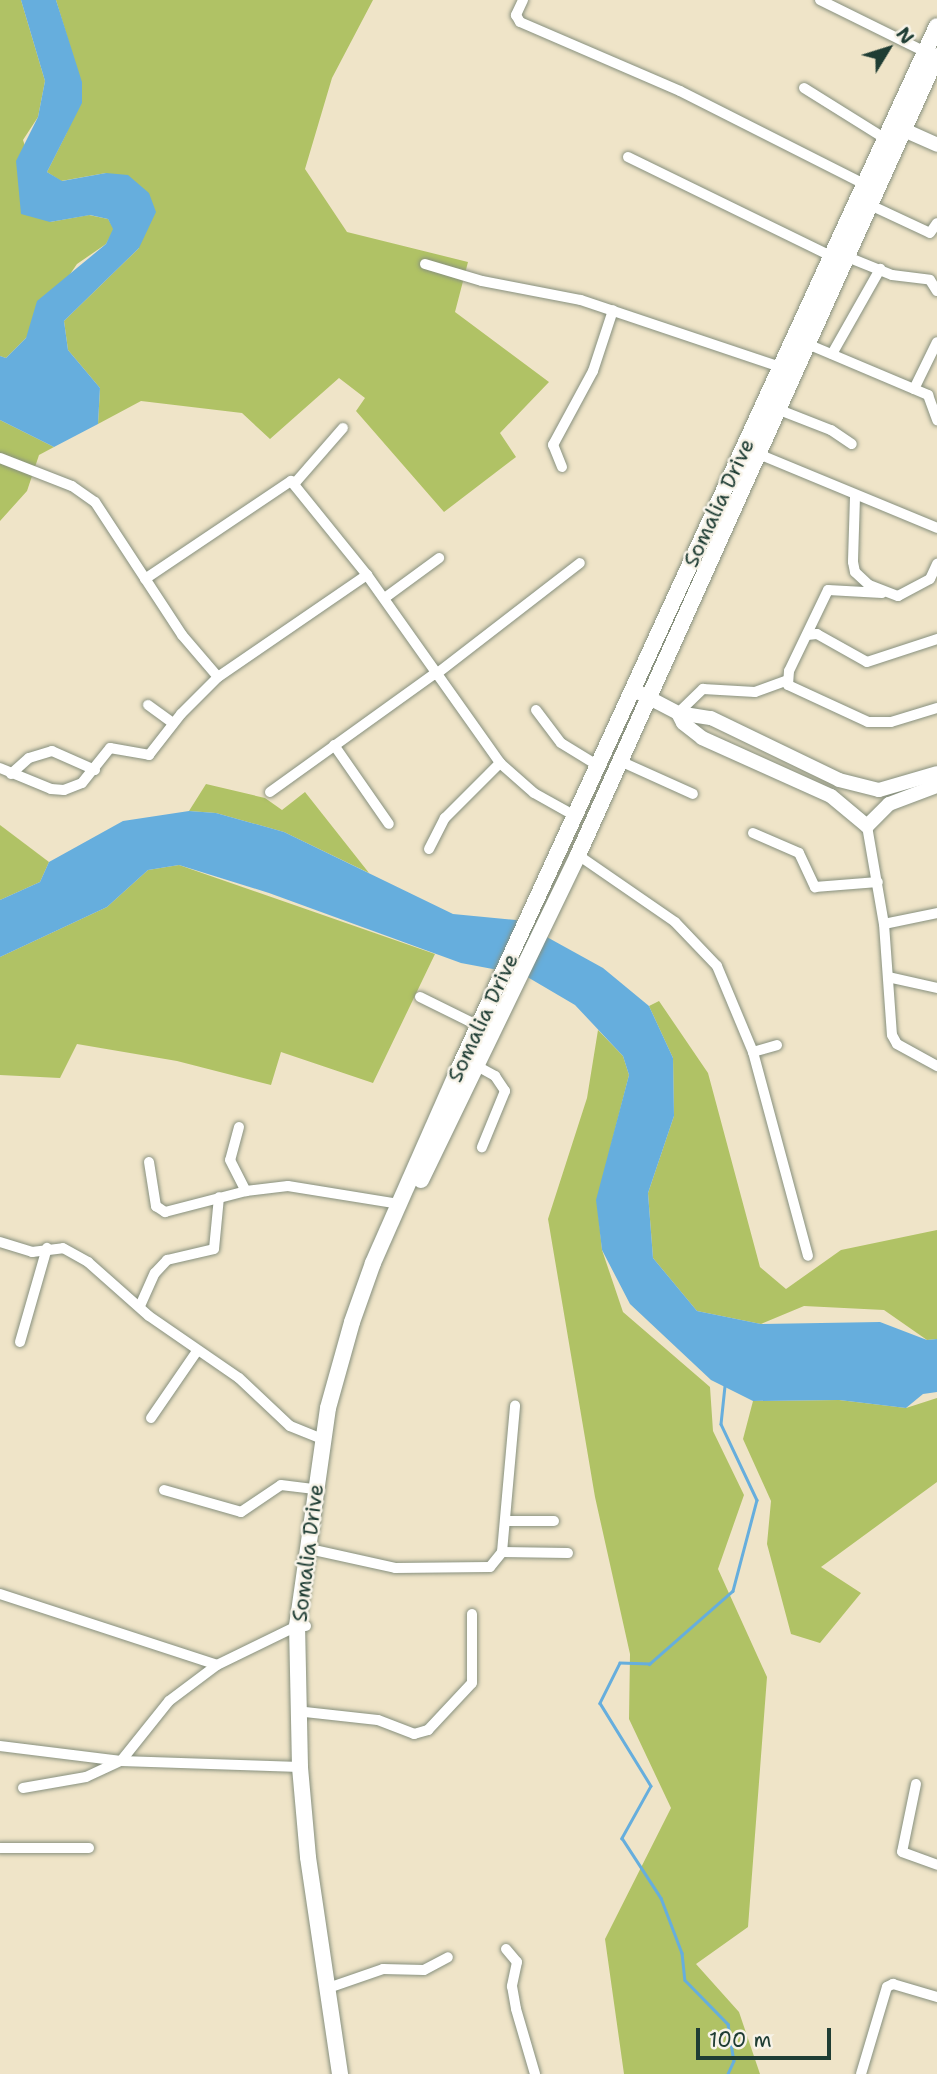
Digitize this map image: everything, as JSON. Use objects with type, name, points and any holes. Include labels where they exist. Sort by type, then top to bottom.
[{"type":"main road","name":"Somalia Drive","points":[[349,2074],[334,1986],[306,1763],[302,1626],[331,1434],[358,1329],[379,1271],[477,1066],[577,817],[600,767],[641,694],[751,451],[780,367],[837,255],[868,204],[904,130],[931,54],[937,26]]},
{"type":"main road","name":"Somalia Drive","points":[[751,451],[777,410],[805,342],[862,183],[931,54]]},
{"type":"main road","name":"Somalia Drive","points":[[539,916],[578,855],[620,761],[641,694]]},
{"type":"main road","name":"Somalia Drive","points":[[340,2074],[307,1857],[300,1767],[302,1626],[316,1489],[324,1440],[352,1322],[399,1204],[480,1026],[507,986]]},
{"type":"street","points":[[523,0],[516,15],[520,22],[680,91],[862,183]]},
{"type":"street","points":[[820,0],[931,54]]},
{"type":"street","points":[[804,88],[884,138]]},
{"type":"street","points":[[904,130],[937,145]]},
{"type":"street","points":[[628,157],[837,255],[880,269],[930,280],[937,291]]},
{"type":"street","points":[[868,204],[930,233],[937,223]]},
{"type":"street","points":[[425,264],[613,310],[780,367]]},
{"type":"street","points":[[832,354],[880,269]]},
{"type":"street","points":[[562,467],[553,445],[593,371],[613,310]]},
{"type":"street","points":[[805,342],[914,389],[933,402],[937,420]]},
{"type":"street","points":[[914,389],[937,342]]},
{"type":"street","points":[[777,410],[831,430],[852,444]]},
{"type":"street","points":[[295,483],[343,428]]},
{"type":"street","points":[[751,451],[855,497],[937,528]]},
{"type":"street","points":[[0,458],[47,474],[95,502],[182,635],[218,677]]},
{"type":"street","points":[[145,579],[286,482],[295,483],[386,597],[435,674],[500,763],[534,793],[577,817]]},
{"type":"street","points":[[855,497],[855,572],[882,593]]},
{"type":"street","points":[[386,597],[439,558]]},
{"type":"street","points":[[270,792],[435,674],[580,563]]},
{"type":"street","points":[[678,713],[703,689],[755,692],[786,681],[828,590],[898,596],[922,585],[937,564]]},
{"type":"street","points":[[0,768],[51,789],[64,789],[82,783],[110,748],[144,756],[154,753],[173,723],[218,677],[368,575]]},
{"type":"street","points":[[807,635],[817,634],[867,662],[937,639]]},
{"type":"street","points":[[786,681],[867,722],[891,722],[937,708]]},
{"type":"street","points":[[641,694],[678,713],[700,715],[839,780],[879,790],[937,773]]},
{"type":"street","points":[[148,705],[173,723]]},
{"type":"street","points":[[536,710],[561,743],[600,767]]},
{"type":"street","points":[[678,713],[683,723],[702,738],[741,753],[831,796],[867,826],[884,924],[890,1027],[897,1044],[937,1066]]},
{"type":"street","points":[[741,753],[748,736]]},
{"type":"street","points":[[334,745],[389,824]]},
{"type":"street","points":[[11,774],[29,758],[52,751],[95,770]]},
{"type":"street","points":[[620,761],[693,794]]},
{"type":"street","points":[[429,849],[446,817],[500,763]]},
{"type":"street","points":[[831,796],[839,780]]},
{"type":"street","points":[[867,826],[890,804],[937,786]]},
{"type":"street","points":[[879,790],[890,804]]},
{"type":"street","points":[[753,833],[799,853],[815,887],[878,882]]},
{"type":"street","points":[[578,855],[635,892],[699,945],[727,987],[753,1052],[808,1256]]},
{"type":"street","points":[[884,924],[937,913]]},
{"type":"street","points":[[888,977],[937,988]]},
{"type":"street","points":[[420,997],[480,1026]]},
{"type":"street","points":[[753,1052],[778,1045]]},
{"type":"street","points":[[477,1066],[495,1076],[505,1091],[482,1147]]},
{"type":"street","points":[[239,1127],[230,1160],[246,1191]]},
{"type":"street","points":[[149,1162],[160,1210],[246,1191],[303,1187],[399,1204]]},
{"type":"street","points":[[140,1306],[167,1260],[214,1248],[219,1197]]},
{"type":"street","points":[[0,1242],[32,1252],[63,1248],[88,1262],[197,1350],[239,1378],[290,1426],[324,1440]]},
{"type":"street","points":[[20,1342],[47,1248]]},
{"type":"street","points":[[151,1418],[197,1350]]},
{"type":"street","points":[[314,1550],[395,1568],[480,1570],[489,1567],[502,1552],[515,1406]]},
{"type":"street","points":[[164,1490],[241,1512],[281,1485],[316,1489]]},
{"type":"street","points":[[506,1521],[554,1521]]},
{"type":"street","points":[[502,1552],[568,1553]]},
{"type":"street","points":[[0,1594],[217,1665]]},
{"type":"street","points":[[304,1712],[378,1720],[414,1734],[428,1730],[472,1683],[472,1614]]},
{"type":"street","points":[[23,1788],[86,1777],[121,1761],[169,1701],[217,1665],[302,1626]]},
{"type":"street","points":[[0,1746],[121,1761],[300,1767]]},
{"type":"street","points":[[916,1784],[902,1852],[937,1866]]},
{"type":"street","points":[[0,1848],[89,1848]]},
{"type":"street","points":[[506,1949],[517,1962],[514,2002],[535,2074]]},
{"type":"street","points":[[334,1986],[383,1969],[424,1970],[448,1956]]},
{"type":"street","points":[[861,2074],[887,1987],[892,1984],[937,1997]]},
{"type":"green space","points":[[0,0],[21,0],[45,81],[38,117],[23,140],[50,222],[89,215],[108,219],[114,229],[106,244],[77,264],[26,338],[6,358],[0,356]]},
{"type":"green space","points":[[56,0],[373,0],[332,78],[305,169],[347,232],[468,262],[455,312],[549,382],[500,433],[516,457],[444,512],[356,411],[365,398],[339,378],[270,439],[242,413],[141,401],[98,424],[100,388],[68,350],[64,321],[139,248],[106,173],[61,181],[47,172],[67,132],[75,63]]},
{"type":"green space","points":[[0,420],[54,447],[39,455],[27,491],[0,521]]},
{"type":"green space","points":[[206,784],[265,798],[282,810],[305,792],[369,873],[284,832],[216,813],[189,811]]},
{"type":"green space","points":[[0,825],[49,862],[40,882],[0,900]]},
{"type":"green space","points":[[179,865],[435,954],[373,1083],[281,1052],[271,1085],[177,1061],[77,1044],[60,1078],[0,1075],[0,957],[107,907],[148,870]]},
{"type":"green space","points":[[659,1001],[708,1073],[760,1267],[786,1289],[841,1250],[937,1230],[937,1339],[927,1340],[884,1310],[804,1306],[761,1324],[697,1311],[653,1258],[648,1193],[674,1116],[673,1058],[649,1006]]},
{"type":"green space","points":[[598,1030],[623,1056],[629,1075],[597,1200],[602,1250],[623,1312],[710,1387],[713,1431],[744,1495],[718,1569],[767,1677],[748,1927],[696,1964],[739,2012],[760,2074],[624,2074],[605,1939],[671,1808],[629,1719],[630,1654],[595,1497],[548,1219],[587,1098]]},
{"type":"green space","points":[[937,1398],[937,1482],[821,1567],[861,1593],[820,1643],[791,1634],[767,1544],[771,1501],[743,1439],[753,1401],[839,1400],[906,1408]]},
{"type":"water","points":[[21,0],[56,0],[82,82],[82,103],[47,172],[62,181],[106,173],[128,175],[149,193],[156,212],[139,248],[64,321],[68,350],[100,388],[98,424],[54,447],[0,420],[0,356],[6,358],[26,338],[37,301],[106,244],[113,229],[108,219],[90,215],[50,222],[21,214],[16,161],[38,117],[45,81]]},
{"type":"water","points":[[189,811],[216,813],[284,832],[453,914],[516,920],[603,968],[649,1006],[673,1058],[674,1116],[648,1193],[653,1258],[697,1311],[761,1324],[880,1322],[927,1340],[937,1339],[937,1392],[923,1394],[906,1408],[839,1400],[753,1401],[711,1380],[630,1304],[602,1250],[596,1200],[629,1075],[623,1056],[575,1005],[524,975],[461,963],[269,893],[179,865],[148,870],[107,907],[0,957],[0,900],[40,882],[49,862],[123,821]]},
{"type":"waterway","points":[[725,1386],[721,1424],[757,1500],[733,1591],[650,1664],[620,1663],[600,1703],[651,1786],[622,1838],[661,1898],[682,1953],[685,1980],[728,2024],[734,2061],[728,2074]]}]
